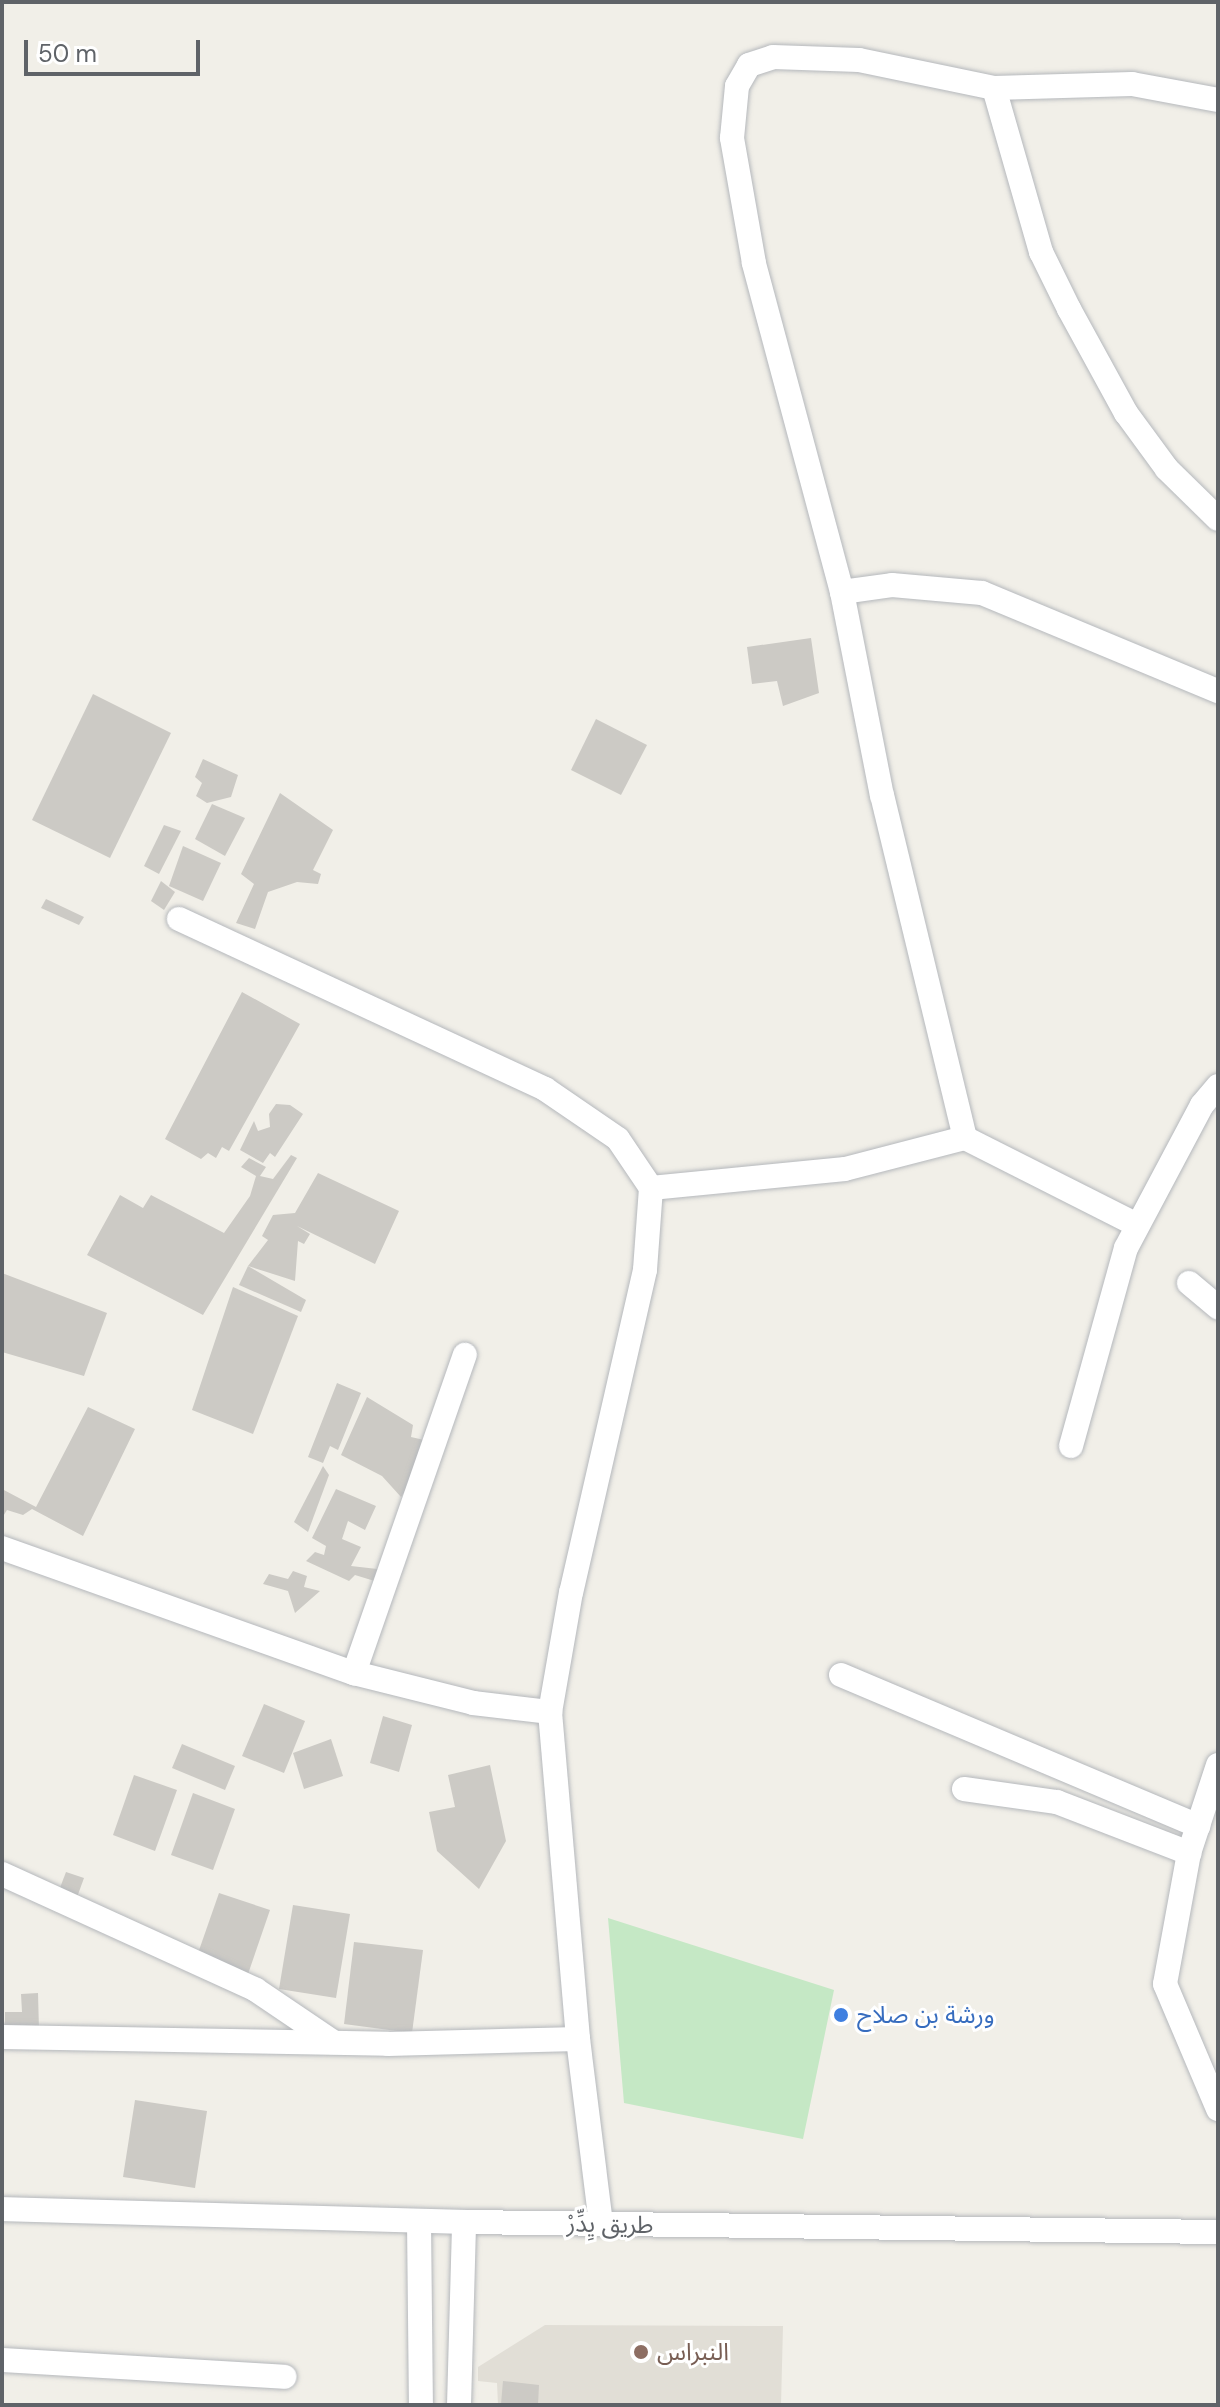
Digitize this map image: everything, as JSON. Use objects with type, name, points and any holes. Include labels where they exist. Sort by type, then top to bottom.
[{"type":"street","points":[[965,1138],[882,796],[842,592],[754,263],[732,138],[737,86],[749,65],[773,57],[859,60],[994,88],[1132,84],[1218,100]]},
{"type":"street","points":[[994,88],[1041,252],[1069,309],[1126,413],[1167,469],[1218,519]]},
{"type":"street","points":[[842,592],[905,585],[982,593],[1218,691]]},
{"type":"street","points":[[179,919],[545,1089],[618,1139],[651,1188],[645,1270],[571,1592],[550,1712],[578,2039],[601,2224]]},
{"type":"street","points":[[1071,1446],[1119,1271],[1137,1225],[1208,1094],[1218,1086]]},
{"type":"street","points":[[651,1188],[845,1169],[965,1138],[1137,1225]]},
{"type":"street","points":[[1189,1283],[1218,1307]]},
{"type":"street","points":[[354,1673],[465,1355]]},
{"type":"street","points":[[2,1548],[354,1673],[473,1703],[550,1712]]},
{"type":"street","points":[[841,1675],[1198,1826]]},
{"type":"street","points":[[1218,1765],[1189,1853],[1165,1984],[1218,2109]]},
{"type":"street","points":[[964,1789],[1057,1802],[1189,1853]]},
{"type":"street","points":[[2,1874],[256,1990],[333,2042]]},
{"type":"street","points":[[2,2037],[333,2042],[578,2039]]},
{"type":"street","name":"طريق يِدِّرْ","points":[[2,2209],[464,2222],[1218,2232]]},
{"type":"street","points":[[419,2221],[421,2405]]},
{"type":"street","points":[[459,2405],[464,2222]]},
{"type":"street","points":[[2,2360],[284,2377]]},
{"type":"shaded area","name":"النبراس","points":[[545,2325],[783,2326],[781,2405],[498,2405],[497,2383],[478,2381],[478,2367]]},
{"type":"green space","points":[[608,1918],[834,1990],[803,2139],[624,2103]]},
{"type":"building","points":[[811,638],[819,693],[783,706],[777,681],[752,684],[747,647]]},
{"type":"building","points":[[93,694],[171,733],[110,858],[32,820]]},
{"type":"building","points":[[596,719],[647,745],[621,795],[571,770]]},
{"type":"building","points":[[203,759],[238,775],[231,797],[207,803],[196,796],[202,783],[195,777]]},
{"type":"building","points":[[280,793],[333,830],[313,870],[321,874],[318,884],[297,882],[268,892],[255,929],[236,923],[254,884],[241,874]]},
{"type":"building","points":[[212,804],[245,818],[225,856],[195,839]]},
{"type":"building","points":[[164,825],[181,831],[159,874],[144,866]]},
{"type":"building","points":[[183,846],[221,863],[203,901],[169,886]]},
{"type":"building","points":[[161,881],[175,892],[164,910],[151,901]]},
{"type":"building","points":[[46,899],[84,917],[79,925],[41,908]]},
{"type":"building","points":[[242,992],[300,1024],[229,1151],[222,1147],[216,1158],[208,1153],[201,1159],[165,1139]]},
{"type":"building","points":[[276,1104],[290,1105],[303,1114],[275,1157],[270,1153],[263,1163],[240,1150],[254,1121],[258,1131],[270,1127],[269,1114]]},
{"type":"building","points":[[291,1155],[297,1158],[203,1315],[87,1255],[120,1195],[143,1208],[151,1195],[224,1233],[250,1196],[256,1176],[241,1167],[249,1158],[266,1167],[260,1176],[273,1179]]},
{"type":"building","points":[[318,1173],[399,1211],[375,1264],[297,1226],[310,1234],[304,1244],[298,1241],[295,1281],[248,1266],[268,1240],[262,1236],[273,1215],[295,1213]]},
{"type":"building","points":[[248,1266],[306,1300],[301,1312],[239,1285]]},
{"type":"building","points":[[2,1273],[107,1313],[84,1376],[2,1352]]},
{"type":"building","points":[[233,1287],[298,1316],[253,1434],[192,1410]]},
{"type":"building","points":[[337,1383],[361,1393],[338,1450],[330,1446],[323,1463],[308,1457]]},
{"type":"building","points":[[367,1397],[413,1425],[411,1437],[424,1440],[417,1473],[401,1497],[382,1476],[341,1455]]},
{"type":"building","points":[[88,1407],[135,1429],[83,1536],[32,1509],[23,1515],[7,1510],[2,1518],[2,1489],[36,1507]]},
{"type":"building","points":[[323,1466],[329,1475],[308,1532],[294,1522]]},
{"type":"building","points":[[336,1489],[376,1506],[365,1530],[348,1521],[342,1539],[361,1547],[351,1566],[386,1570],[381,1583],[355,1575],[349,1581],[306,1561],[315,1552],[324,1555],[326,1546],[312,1538]]},
{"type":"building","points":[[293,1571],[307,1576],[304,1587],[320,1591],[295,1613],[288,1591],[263,1584],[269,1574],[288,1579]]},
{"type":"building","points":[[264,1704],[305,1721],[284,1773],[242,1756]]},
{"type":"building","points":[[383,1716],[412,1725],[399,1772],[370,1763]]},
{"type":"building","points":[[331,1739],[343,1776],[304,1789],[293,1753]]},
{"type":"building","points":[[182,1744],[235,1766],[225,1790],[172,1768]]},
{"type":"building","points":[[490,1765],[506,1841],[479,1889],[437,1851],[429,1812],[455,1807],[448,1775]]},
{"type":"building","points":[[134,1775],[177,1790],[155,1851],[113,1835]]},
{"type":"building","points":[[193,1793],[235,1809],[213,1870],[171,1855]]},
{"type":"building","points":[[66,1872],[84,1878],[76,1900],[58,1893]]},
{"type":"building","points":[[219,1893],[270,1910],[248,1974],[197,1956]]},
{"type":"building","points":[[293,1905],[350,1914],[336,1998],[279,1989]]},
{"type":"building","points":[[354,1942],[423,1950],[412,2033],[344,2024]]},
{"type":"building","points":[[38,1993],[39,2030],[5,2031],[5,2012],[22,2012],[21,1994]]},
{"type":"building","points":[[135,2100],[207,2111],[195,2188],[123,2177]]},
{"type":"building","points":[[503,2381],[539,2385],[538,2405],[501,2404]]},
{"type":"place","name":"ورشة بن صلاح","points":[[841,2015]]},
{"type":"place","name":"النبراس","points":[[641,2352]]}]
